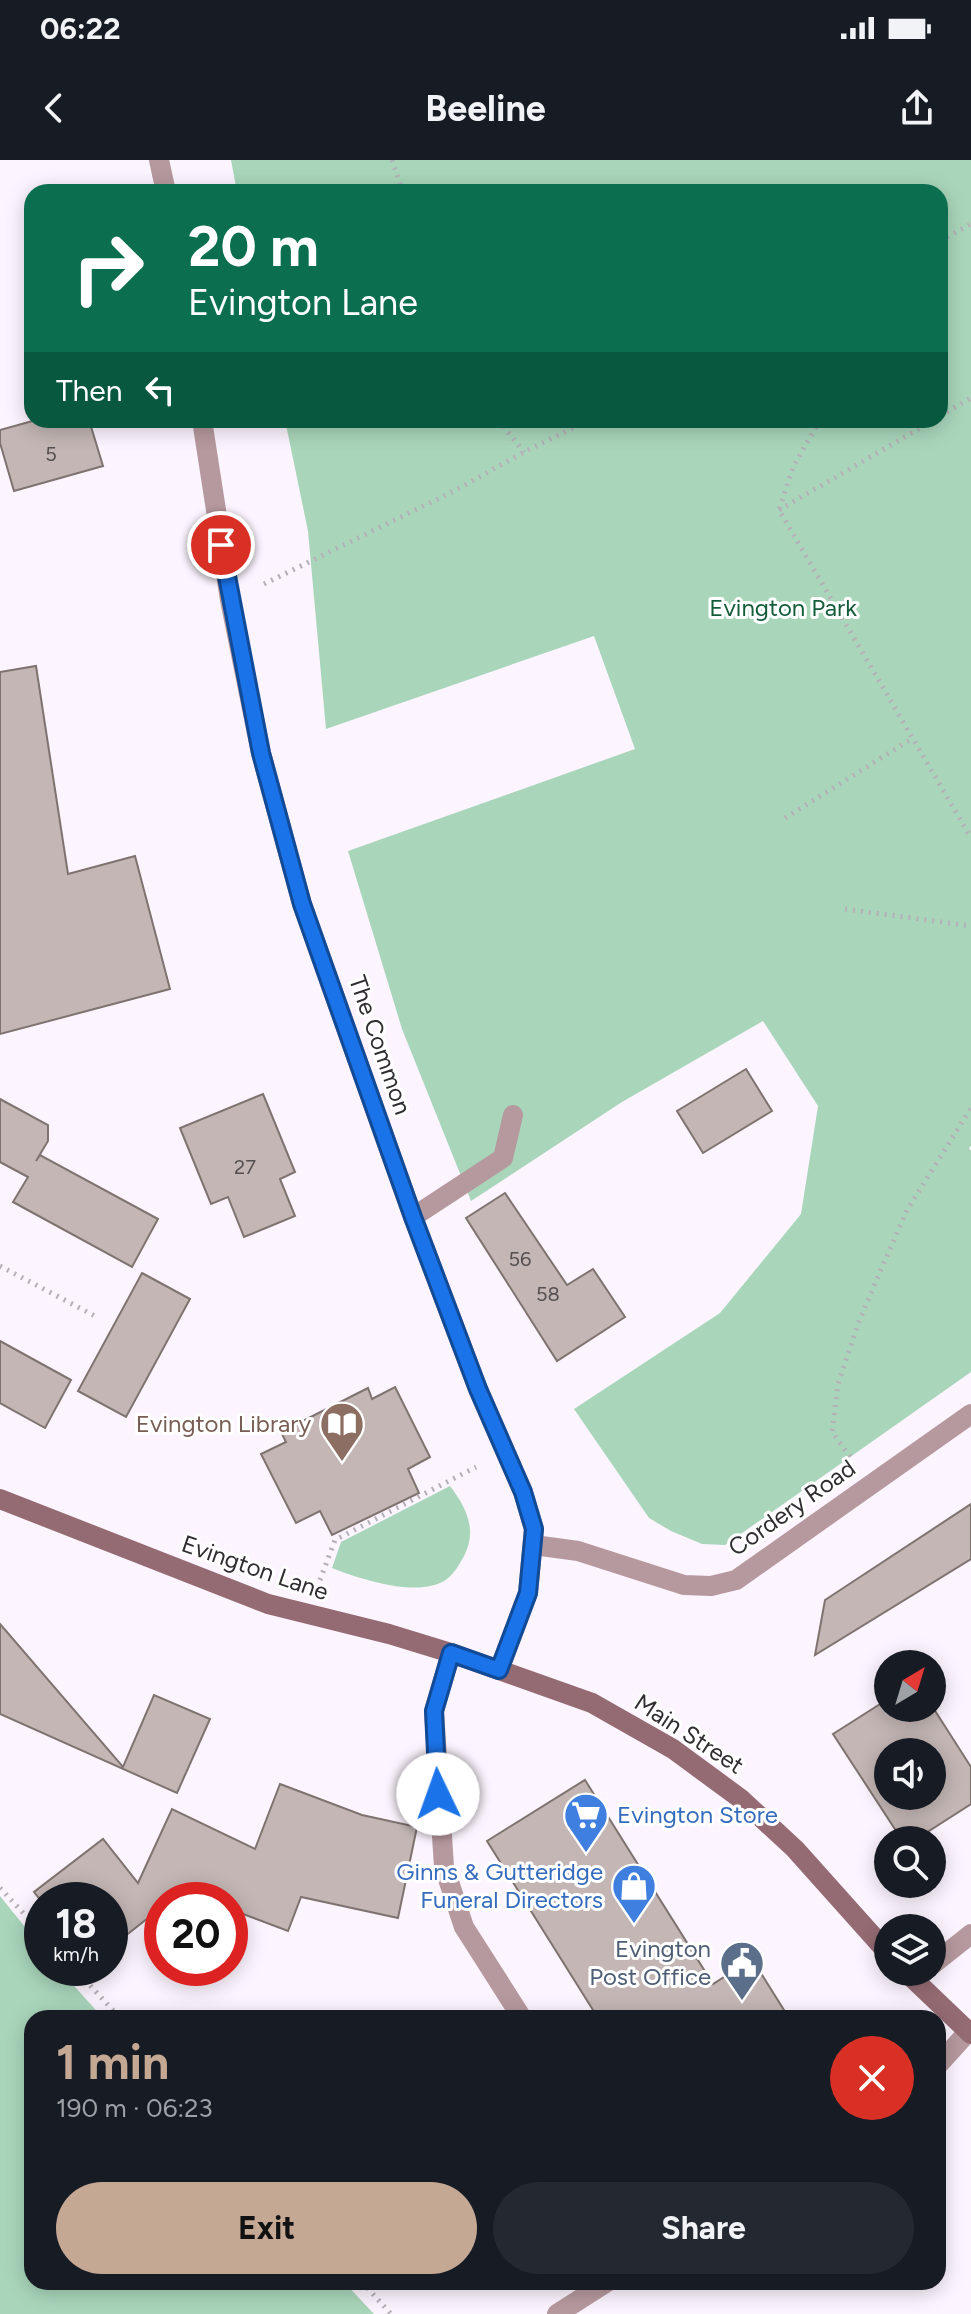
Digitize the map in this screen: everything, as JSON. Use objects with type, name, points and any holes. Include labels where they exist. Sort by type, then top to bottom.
[{"type":"main road","name":"Evington Lane","points":[[0,1499],[253,1598],[306,1615],[389,1634],[499,1670]]},
{"type":"main road","name":"Main Street","points":[[499,1670],[592,1703],[673,1749],[741,1799],[795,1849],[874,1937]]},
{"type":"main road","points":[[925,1986],[970,2033]]},
{"type":"street","points":[[159,160],[164,184]]},
{"type":"street","name":"The Common","points":[[203,428],[230,600],[261,753],[302,904],[413,1217],[478,1389],[523,1492],[534,1529],[528,1593],[499,1670]]},
{"type":"street","points":[[413,1217],[503,1158],[513,1115]]},
{"type":"street","name":"Cordery Road","points":[[534,1545],[578,1551],[684,1585],[711,1586],[736,1580],[971,1414]]},
{"type":"street","points":[[451,1653],[434,1711],[444,1867],[464,1927],[517,2010]]},
{"type":"street","points":[[946,1954],[971,1934]]},
{"type":"street","points":[[946,2057],[970,2033]]},
{"type":"street","points":[[557,2314],[594,2290]]},
{"type":"path","points":[[392,160],[400,184]]},
{"type":"path","points":[[948,237],[971,224]]},
{"type":"path","points":[[948,411],[971,398]]},
{"type":"path","points":[[504,428],[524,452]]},
{"type":"path","points":[[230,600],[456,490],[573,428]]},
{"type":"path","points":[[815,428],[793,467],[779,510],[971,838]]},
{"type":"path","points":[[779,510],[920,428]]},
{"type":"path","points":[[785,818],[913,738]]},
{"type":"path","points":[[845,909],[971,926]]},
{"type":"path","points":[[870,1485],[832,1432],[838,1384],[858,1324],[907,1210],[971,1108]]},
{"type":"path","points":[[0,1266],[95,1316]]},
{"type":"path","points":[[306,1615],[335,1540],[506,1452]]},
{"type":"path","points":[[0,1888],[24,1914]]},
{"type":"path","points":[[91,1986],[113,2010]]},
{"type":"path","points":[[369,2290],[391,2314]]},
{"type":"green space","name":"Evington Park","points":[[231,160],[971,160],[971,1372],[725,1545],[702,1544],[649,1518],[574,1409],[720,1313],[801,1214],[818,1106],[763,1021],[622,1102],[471,1201],[402,1029],[348,851],[635,749],[594,636],[326,729],[308,531],[287,428],[948,428],[948,184],[236,184]]},
{"type":"green space","points":[[450,1486],[465,1510],[470,1536],[463,1557],[447,1579],[435,1585],[406,1587],[373,1582],[332,1568],[341,1542]]},
{"type":"green space","points":[[0,1896],[24,1926],[24,1986],[74,1986],[96,2010],[24,2010],[24,2290],[352,2290],[374,2314],[0,2314]]},
{"type":"building","points":[[24,423],[24,428],[91,428],[103,466],[14,491],[0,443],[0,430]]},
{"type":"building","points":[[36,666],[68,874],[135,856],[170,989],[0,1034],[0,672]]},
{"type":"building","points":[[746,1069],[772,1111],[703,1153],[677,1111]]},
{"type":"building","points":[[263,1094],[295,1172],[280,1179],[295,1216],[244,1237],[228,1197],[211,1204],[180,1128]]},
{"type":"building","points":[[0,1099],[48,1125],[48,1141],[36,1161],[40,1155],[158,1219],[132,1267],[13,1202],[28,1177],[0,1162]]},
{"type":"building","points":[[505,1193],[567,1285],[593,1269],[625,1317],[557,1361],[466,1218]]},
{"type":"building","points":[[142,1273],[190,1299],[126,1417],[78,1391]]},
{"type":"building","points":[[0,1341],[71,1380],[45,1428],[0,1403]]},
{"type":"building","name":"Evington Library","points":[[395,1387],[430,1457],[408,1469],[419,1493],[332,1535],[320,1511],[296,1523],[261,1454],[286,1442],[281,1432],[368,1388],[372,1399]]},
{"type":"building","points":[[971,1504],[971,1559],[815,1655],[825,1600]]},
{"type":"building","points":[[0,1624],[123,1767],[154,1695],[210,1719],[177,1793],[0,1714]]},
{"type":"building","points":[[874,1708],[874,1722],[942,1722],[971,1767],[971,1804],[937,1826],[893,1826],[882,1810],[946,1810],[946,1738],[874,1738],[874,1797],[833,1734]]},
{"type":"building","points":[[585,1780],[713,1984],[752,1959],[784,2010],[593,2010],[487,1841]]},
{"type":"building","points":[[280,1784],[362,1815],[417,1827],[398,1918],[301,1897],[288,1931],[248,1916],[248,1882],[144,1882],[144,1921],[128,1934],[128,1882],[47,1882],[103,1839],[138,1883],[172,1809],[255,1849]]},
{"type":"place","name":"Evington Library","points":[[342,1463]]},
{"type":"place","name":"Evington Store","points":[[586,1854]]},
{"type":"place","name":"Ginns & Gutteridge Funeral Directors","points":[[634,1925]]},
{"type":"place","name":"Evington Post Office","points":[[742,2002]]},
{"type":"route","points":[[221,545],[261,753],[302,904],[453,1325],[523,1492],[534,1529],[528,1593],[499,1670],[451,1653],[434,1711],[438,1794]]}]
